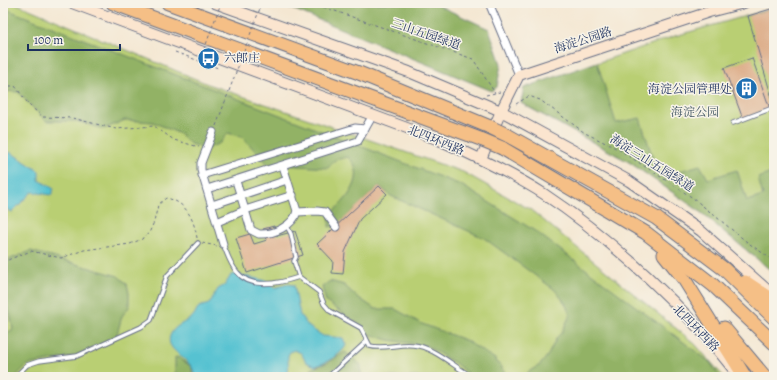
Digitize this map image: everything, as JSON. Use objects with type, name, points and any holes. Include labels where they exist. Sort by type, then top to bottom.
[{"type":"highway","name":"北四环西路","points":[[113,3],[502,148],[646,233],[713,285],[774,343]]},
{"type":"highway","points":[[168,3],[359,73],[507,135],[656,218],[724,269],[774,301]]},
{"type":"highway","points":[[646,233],[765,377]]},
{"type":"highway","points":[[724,269],[774,318]]},
{"type":"highway","points":[[684,279],[745,377]]},
{"type":"street","name":"北四环西路","points":[[72,3],[439,140],[482,159],[543,194],[593,231],[654,284],[718,349],[739,377]]},
{"type":"street","points":[[214,3],[409,72],[500,111],[629,182],[701,231],[774,296]]},
{"type":"street","points":[[482,159],[500,111],[519,75],[489,3]]},
{"type":"street","name":"海淀公园路","points":[[519,75],[709,12],[744,3]]},
{"type":"street","points":[[207,189],[358,141],[373,115]]},
{"type":"street","points":[[202,175],[355,128],[365,129]]},
{"type":"street","points":[[213,132],[201,164],[202,175],[224,246]]},
{"type":"street","points":[[236,181],[251,230],[258,234],[275,231],[286,226],[296,217],[293,195],[283,166]]},
{"type":"street","points":[[212,205],[288,180]]},
{"type":"street","points":[[217,222],[245,210],[293,195]]},
{"type":"street","points":[[296,212],[317,210],[325,212],[336,227]]},
{"type":"lane","points":[[733,123],[770,109],[774,110]]},
{"type":"lane","points":[[286,226],[291,234],[296,256],[294,261],[299,277],[319,292],[324,304],[330,311],[361,328],[370,346],[376,348],[392,345],[414,345],[432,352],[472,377]]},
{"type":"lane","points":[[15,377],[27,365],[39,361],[77,356],[141,327],[150,320],[167,276],[198,243]]},
{"type":"lane","points":[[224,246],[231,263],[242,278],[257,283],[262,283],[282,282],[299,277]]},
{"type":"lane","points":[[328,377],[367,341]]},
{"type":"path","points":[[200,61],[221,3]]},
{"type":"path","points":[[213,132],[262,3]]},
{"type":"path","name":"三山五园绿道","points":[[312,3],[473,59],[495,93],[484,96]]},
{"type":"path","points":[[175,52],[218,68]]},
{"type":"path","points":[[3,86],[15,86],[30,106],[43,117],[72,118],[116,129],[154,126],[182,144],[207,149]]},
{"type":"path","name":"海淀三山五园绿道","points":[[516,104],[529,96],[540,100],[585,133],[618,149],[693,198],[747,242],[774,261]]},
{"type":"path","points":[[3,263],[31,251],[61,258],[84,250],[130,244],[149,233],[154,222],[158,205],[166,198],[175,200],[184,205],[195,226],[198,243],[224,246]]},
{"type":"green space","points":[[3,3],[15,3],[210,85],[463,172],[531,210],[694,343],[724,377],[3,377]]},
{"type":"green space","points":[[278,3],[433,3],[489,29],[501,64],[497,87],[492,91]]},
{"type":"green space","points":[[3,8],[461,185],[535,231],[710,362],[720,377],[637,377],[630,374],[625,377],[527,377],[528,372],[540,365],[548,355],[570,315],[565,303],[555,290],[484,238],[391,196],[379,186],[339,224],[329,227],[330,214],[343,202],[353,188],[356,180],[354,164],[348,157],[335,160],[328,168],[268,164],[242,137],[228,133],[220,143],[207,149],[190,144],[180,134],[153,122],[125,120],[104,129],[76,121],[46,121],[18,92],[3,91]]},
{"type":"green space","name":"海淀公园","points":[[774,8],[774,273],[698,210],[629,162],[521,103],[524,88],[675,36]]},
{"type":"green space","points":[[597,62],[616,123],[640,118],[657,171],[666,175],[700,165],[708,179],[737,170],[747,201],[763,196],[758,178],[774,172],[774,273],[698,210],[629,162],[521,103],[524,88]]},
{"type":"green space","points":[[31,251],[118,276],[127,284],[129,293],[129,307],[122,316],[116,338],[77,356],[27,365],[15,377],[8,377],[3,374],[3,336],[13,329],[10,314],[3,298],[3,263]]},
{"type":"green space","points":[[330,281],[344,285],[356,296],[375,309],[395,309],[422,324],[465,340],[495,359],[508,377],[472,377],[455,363],[427,346],[389,340],[368,334],[356,322],[326,302],[322,287]]},
{"type":"green space","points":[[345,352],[361,365],[361,377],[322,377],[311,369],[329,362]]},
{"type":"green space","points":[[175,357],[192,367],[192,377],[175,377]]},
{"type":"water","points":[[10,152],[39,171],[39,180],[54,189],[51,195],[32,192],[12,212],[3,207],[3,159]]},
{"type":"water","points":[[236,274],[267,281],[274,288],[288,284],[294,285],[300,315],[309,327],[323,336],[343,338],[346,345],[341,352],[333,358],[315,366],[306,362],[301,353],[294,350],[290,352],[288,354],[289,367],[285,377],[194,377],[193,370],[190,365],[174,350],[170,345],[169,339],[174,329],[192,317],[199,307],[209,304],[218,289],[225,285],[231,275]]},
{"type":"building","points":[[774,8],[774,105],[748,16]]},
{"type":"building","name":"海淀公园管理处","points":[[752,58],[770,109],[743,119],[724,68]]},
{"type":"building","points":[[379,186],[387,194],[360,219],[345,252],[343,274],[332,273],[333,261],[317,244]]},
{"type":"building","points":[[274,226],[277,236],[295,231],[303,255],[247,273],[236,238],[250,234],[254,244],[267,240],[263,229]]},
{"type":"place","name":"六郎庄","points":[[208,58]]},
{"type":"place","name":"海淀公园管理处","points":[[747,89]]}]
